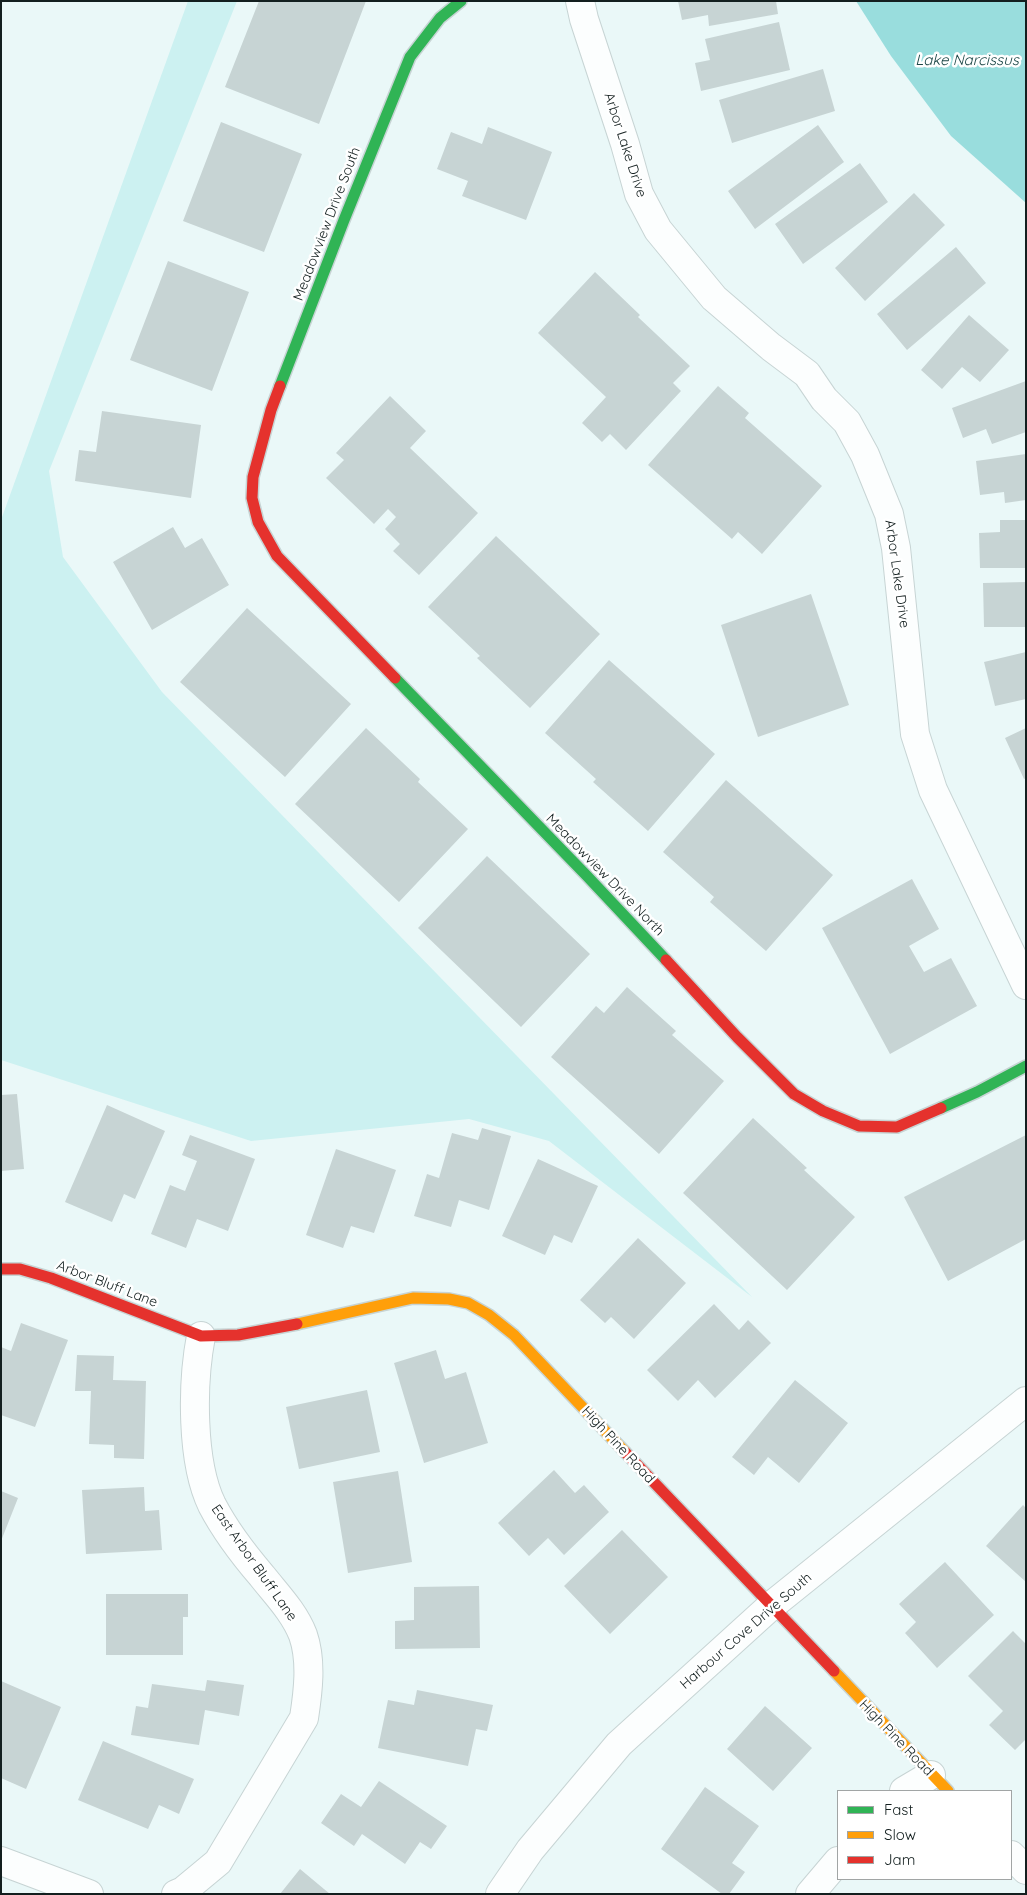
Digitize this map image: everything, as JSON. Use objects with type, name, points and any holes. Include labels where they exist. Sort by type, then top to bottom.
[{"type":"street","name":"Meadowview Drive South","points":[[253,477],[271,410],[344,220],[410,57],[440,18],[461,1]]},
{"type":"street","name":"Arbor Lake Drive","points":[[580,1],[639,194],[658,230],[714,298],[771,347],[807,374],[824,399],[847,422],[865,455],[889,514],[896,548],[915,734],[933,790],[1026,985]]},
{"type":"street","name":"Meadowview Drive North","points":[[253,477],[252,498],[258,522],[277,556],[587,876],[737,1037],[794,1094],[823,1111],[859,1126],[897,1127],[977,1092],[1026,1066]]},
{"type":"street","name":"Arbor Bluff Lane","points":[[1,1269],[26,1270],[51,1278],[200,1336]]},
{"type":"street","name":"High Pine Road","points":[[200,1336],[238,1335],[413,1298],[462,1301],[482,1311],[514,1335],[940,1783]]},
{"type":"street","name":"East Arbor Bluff Lane","points":[[176,1894],[183,1891],[218,1862],[304,1718],[307,1698],[308,1658],[303,1636],[293,1615],[236,1542],[212,1504],[200,1468],[196,1421],[196,1364],[200,1336]]},
{"type":"street","name":"Harbour Cove Drive South","points":[[500,1894],[530,1850],[619,1744],[771,1606],[1026,1400]]},
{"type":"street","points":[[908,1790],[940,1783]]},
{"type":"street","points":[[1012,1856],[1026,1870]]},
{"type":"street","points":[[1,1861],[89,1894]]},
{"type":"street","points":[[810,1894],[837,1862]]},
{"type":"shaded area","points":[[188,1],[237,1],[49,471],[63,557],[162,692],[752,1297],[549,1141],[469,1119],[251,1141],[1,1060],[1,520]]},
{"type":"water","name":"Lake Narcissus","points":[[856,1],[1026,1],[1026,203],[951,136],[891,56]]},
{"type":"building","points":[[259,1],[366,1],[319,124],[225,87]]},
{"type":"building","points":[[678,1],[776,1],[778,14],[709,26],[708,15],[682,20]]},
{"type":"building","points":[[779,22],[790,70],[701,91],[695,63],[710,60],[705,39]]},
{"type":"building","points":[[823,69],[835,111],[732,143],[719,100]]},
{"type":"building","points":[[221,122],[302,154],[264,252],[183,221]]},
{"type":"building","points":[[818,125],[844,162],[755,229],[728,191]]},
{"type":"building","points":[[488,127],[552,152],[526,220],[462,196],[468,181],[437,169],[451,132],[482,144]]},
{"type":"building","points":[[860,163],[888,202],[803,264],[775,224]]},
{"type":"building","points":[[914,193],[945,225],[865,301],[835,268]]},
{"type":"building","points":[[956,247],[986,283],[907,350],[877,314]]},
{"type":"building","points":[[168,261],[249,292],[212,391],[130,360]]},
{"type":"building","points":[[595,272],[640,315],[638,317],[690,366],[673,383],[681,391],[626,450],[610,434],[602,442],[582,423],[606,397],[538,333]]},
{"type":"building","points":[[969,315],[1009,350],[980,382],[962,367],[942,389],[921,370]]},
{"type":"building","points":[[1026,381],[1026,432],[992,444],[986,429],[963,438],[952,408]]},
{"type":"building","points":[[718,386],[749,413],[745,418],[822,486],[762,554],[738,532],[732,539],[648,465]]},
{"type":"building","points":[[390,396],[426,431],[410,448],[478,513],[419,575],[393,551],[400,544],[385,529],[396,517],[388,509],[374,524],[326,478],[344,460],[336,453]]},
{"type":"building","points":[[102,411],[201,425],[191,498],[75,481],[79,450],[96,452]]},
{"type":"building","points":[[1026,454],[1026,500],[1005,503],[1004,492],[980,495],[976,461]]},
{"type":"building","points":[[1000,520],[1026,520],[1026,568],[980,568],[979,533],[1000,532]]},
{"type":"building","points":[[173,527],[185,548],[202,538],[229,585],[152,630],[113,562]]},
{"type":"building","points":[[496,536],[600,634],[530,708],[477,658],[480,656],[428,607]]},
{"type":"building","points":[[1026,582],[1026,627],[984,627],[983,583]]},
{"type":"building","points":[[811,594],[849,705],[758,737],[721,625]]},
{"type":"building","points":[[247,608],[351,704],[285,777],[180,682]]},
{"type":"building","points":[[1026,652],[1026,699],[995,706],[984,662]]},
{"type":"building","points":[[609,660],[715,754],[648,831],[593,782],[596,779],[545,733]]},
{"type":"building","points":[[366,728],[420,779],[418,782],[468,829],[399,902],[295,804]]},
{"type":"building","points":[[1026,728],[1026,778],[1024,779],[1005,738]]},
{"type":"building","points":[[726,780],[833,875],[766,951],[710,902],[714,897],[663,852]]},
{"type":"building","points":[[487,856],[590,954],[521,1027],[418,928]]},
{"type":"building","points":[[912,879],[939,929],[909,946],[924,972],[951,958],[977,1006],[890,1054],[822,928]]},
{"type":"building","points":[[627,987],[676,1031],[672,1035],[724,1081],[659,1154],[551,1057],[596,1006],[604,1013]]},
{"type":"building","points":[[17,1094],[24,1169],[1,1171],[1,1095]]},
{"type":"building","points":[[107,1105],[165,1131],[135,1199],[124,1194],[112,1222],[65,1202]]},
{"type":"building","points":[[753,1118],[807,1168],[804,1170],[855,1217],[787,1290],[683,1193]]},
{"type":"building","points":[[482,1128],[511,1136],[489,1210],[459,1200],[451,1227],[414,1216],[427,1174],[439,1178],[452,1133],[478,1140]]},
{"type":"building","points":[[190,1135],[255,1159],[228,1231],[197,1219],[186,1248],[151,1234],[170,1185],[185,1191],[197,1161],[182,1155]]},
{"type":"building","points":[[1026,1135],[1026,1239],[948,1281],[904,1197]]},
{"type":"building","points":[[336,1149],[396,1170],[374,1233],[351,1226],[343,1248],[306,1235]]},
{"type":"building","points":[[538,1159],[598,1186],[572,1243],[554,1235],[545,1255],[502,1236]]},
{"type":"building","points":[[638,1238],[686,1283],[634,1339],[611,1317],[605,1323],[580,1300]]},
{"type":"building","points":[[714,1304],[739,1330],[748,1320],[771,1343],[715,1398],[698,1380],[678,1401],[647,1370]]},
{"type":"building","points":[[21,1323],[68,1340],[35,1427],[1,1415],[1,1347],[11,1351]]},
{"type":"building","points":[[436,1350],[445,1379],[466,1372],[488,1443],[424,1463],[394,1363]]},
{"type":"building","points":[[77,1355],[114,1356],[113,1380],[146,1381],[144,1459],[114,1458],[114,1445],[89,1444],[91,1391],[75,1391]]},
{"type":"building","points":[[795,1380],[848,1423],[799,1483],[768,1457],[754,1475],[732,1457]]},
{"type":"building","points":[[367,1390],[380,1452],[299,1469],[286,1407]]},
{"type":"building","points":[[554,1470],[575,1493],[584,1485],[609,1512],[564,1555],[548,1538],[529,1556],[498,1523]]},
{"type":"building","points":[[398,1471],[412,1562],[348,1573],[333,1482]]},
{"type":"building","points":[[144,1487],[145,1511],[159,1510],[162,1550],[86,1554],[82,1490]]},
{"type":"building","points":[[1,1491],[18,1498],[1,1541]]},
{"type":"building","points":[[1023,1505],[1026,1508],[1026,1582],[986,1546]]},
{"type":"building","points":[[622,1530],[668,1577],[610,1634],[564,1586]]},
{"type":"building","points":[[945,1562],[994,1615],[937,1668],[905,1633],[916,1622],[899,1604]]},
{"type":"building","points":[[479,1586],[480,1648],[395,1649],[395,1621],[414,1620],[414,1587]]},
{"type":"building","points":[[106,1594],[188,1594],[188,1617],[183,1617],[183,1655],[106,1655]]},
{"type":"building","points":[[1013,1631],[1026,1644],[1026,1739],[1015,1750],[989,1725],[1003,1711],[968,1676]]},
{"type":"building","points":[[207,1680],[244,1685],[239,1716],[205,1710],[199,1745],[131,1735],[136,1706],[148,1708],[152,1684],[205,1691]]},
{"type":"building","points":[[1,1681],[61,1707],[26,1789],[1,1778]]},
{"type":"building","points":[[417,1690],[493,1705],[487,1731],[476,1729],[468,1766],[378,1748],[388,1700],[414,1705]]},
{"type":"building","points":[[765,1706],[812,1748],[773,1791],[727,1749]]},
{"type":"building","points":[[103,1741],[194,1779],[179,1814],[159,1805],[148,1829],[78,1800]]},
{"type":"building","points":[[379,1781],[447,1826],[431,1849],[420,1842],[405,1864],[362,1834],[354,1846],[321,1823],[341,1794],[361,1807]]},
{"type":"building","points":[[705,1787],[759,1826],[732,1863],[745,1872],[729,1894],[722,1894],[661,1849]]},
{"type":"building","points":[[300,1869],[330,1894],[280,1894]]},
{"type":"traffic: fast","points":[[280,386],[410,57],[440,18],[461,1]]},
{"type":"traffic: fast","points":[[395,678],[666,960]]},
{"type":"traffic: fast","points":[[941,1108],[977,1092],[1026,1066]]},
{"type":"traffic: slow","points":[[297,1324],[413,1298],[449,1299],[468,1303],[489,1315],[514,1335],[625,1452]]},
{"type":"traffic: slow","points":[[834,1671],[947,1790]]},
{"type":"traffic: jam","points":[[280,386],[271,410],[253,477],[252,498],[258,522],[277,556],[395,678]]},
{"type":"traffic: jam","points":[[666,960],[737,1037],[794,1094],[823,1111],[859,1126],[897,1127],[941,1108]]},
{"type":"traffic: jam","points":[[1,1269],[20,1269],[51,1278],[201,1336],[238,1335],[297,1324]]},
{"type":"traffic: jam","points":[[625,1452],[834,1671]]}]
